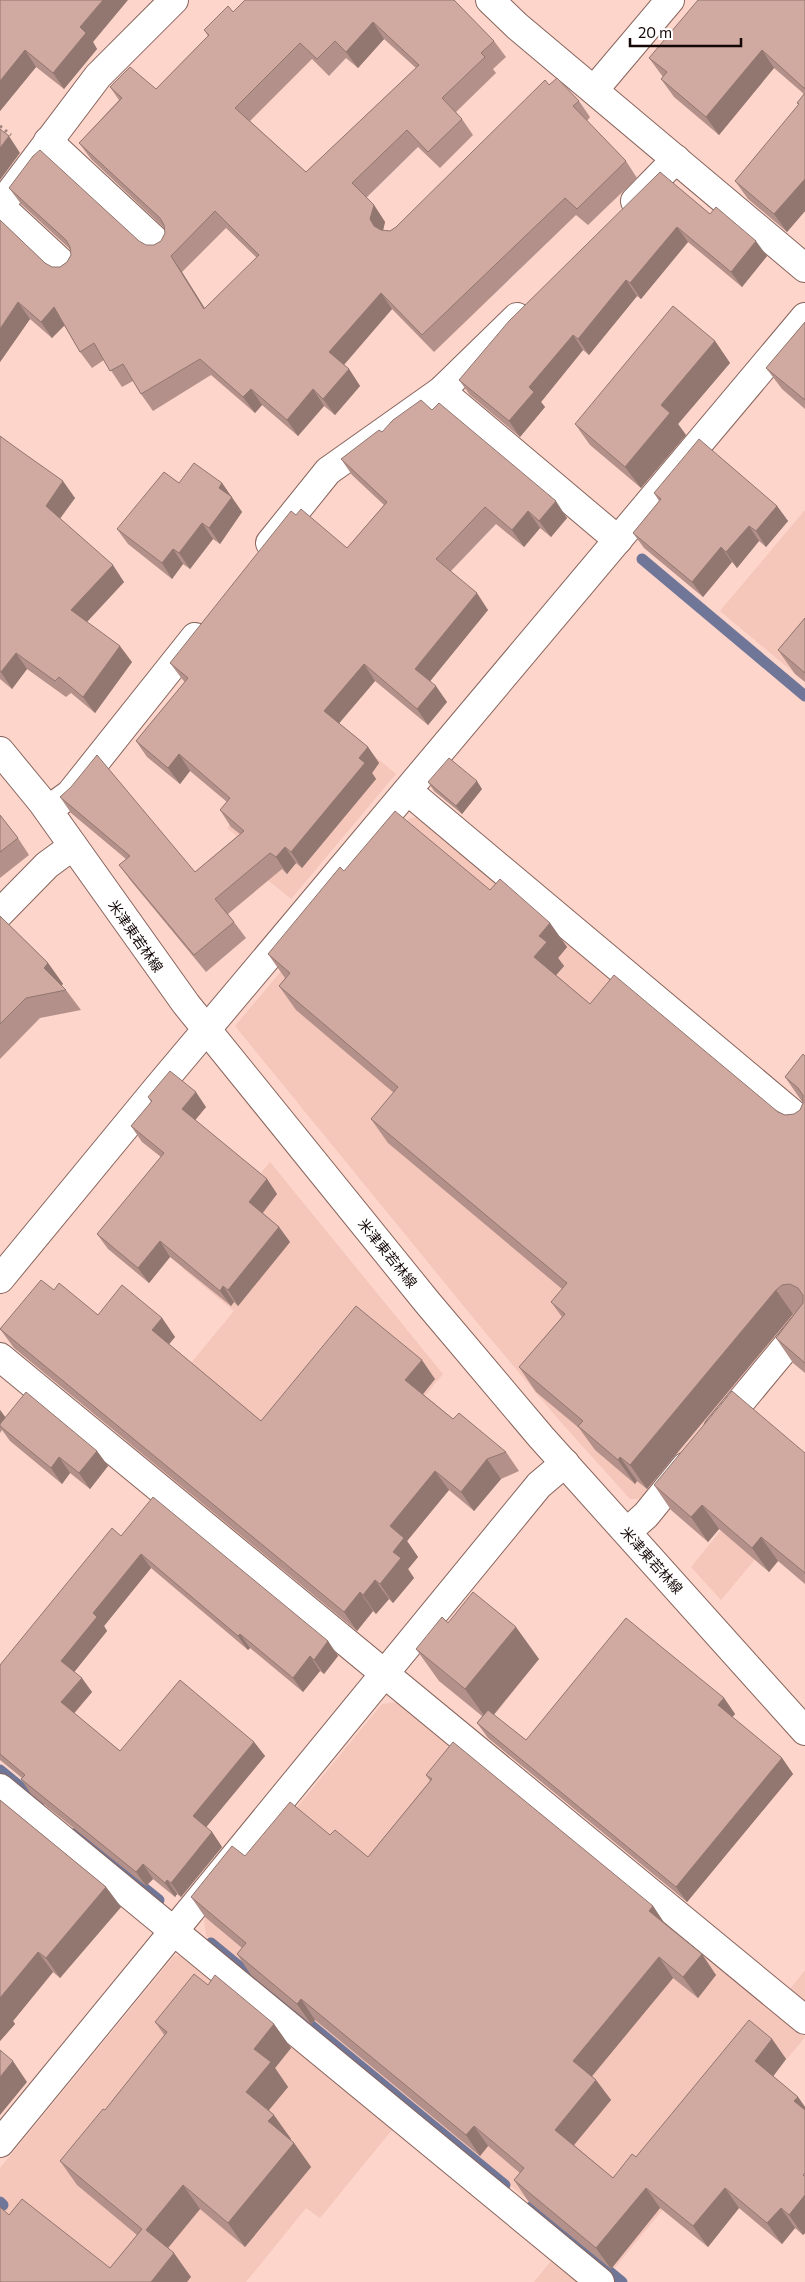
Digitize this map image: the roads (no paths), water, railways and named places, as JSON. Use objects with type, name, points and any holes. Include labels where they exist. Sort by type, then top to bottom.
[{"type":"street","points":[[67,268],[0,206],[98,76],[174,0]]},
{"type":"street","points":[[490,0],[555,75],[594,90],[805,268]]},
{"type":"street","points":[[594,90],[670,0]]},
{"type":"street","points":[[48,142],[161,246]]},
{"type":"street","points":[[617,219],[676,159]]},
{"type":"street","points":[[254,564],[328,471],[442,391],[534,300]]},
{"type":"street","points":[[0,1279],[206,1030],[805,317]]},
{"type":"street","points":[[442,391],[618,540]]},
{"type":"street","points":[[48,810],[70,794],[211,618]]},
{"type":"street","name":"米津東若林線","points":[[0,751],[48,810],[145,949],[206,1030],[427,1302],[564,1463],[805,1731]]},
{"type":"street","points":[[408,791],[805,1124]]},
{"type":"street","points":[[0,913],[47,865],[73,846]]},
{"type":"street","points":[[627,1532],[646,1515],[805,1324]]},
{"type":"street","points":[[0,1357],[805,2020]]},
{"type":"street","points":[[0,2143],[539,1485],[564,1463]]},
{"type":"street","points":[[0,1789],[600,2282]]},
{"type":"waterway","points":[[642,559],[805,696]]},
{"type":"waterway","points":[[0,1770],[39,1802]]},
{"type":"waterway","points":[[76,1833],[159,1900]]},
{"type":"waterway","points":[[211,1943],[505,2185]]},
{"type":"waterway","points":[[0,2202],[3,2205]]},
{"type":"waterway","points":[[531,2207],[622,2282]]}]
